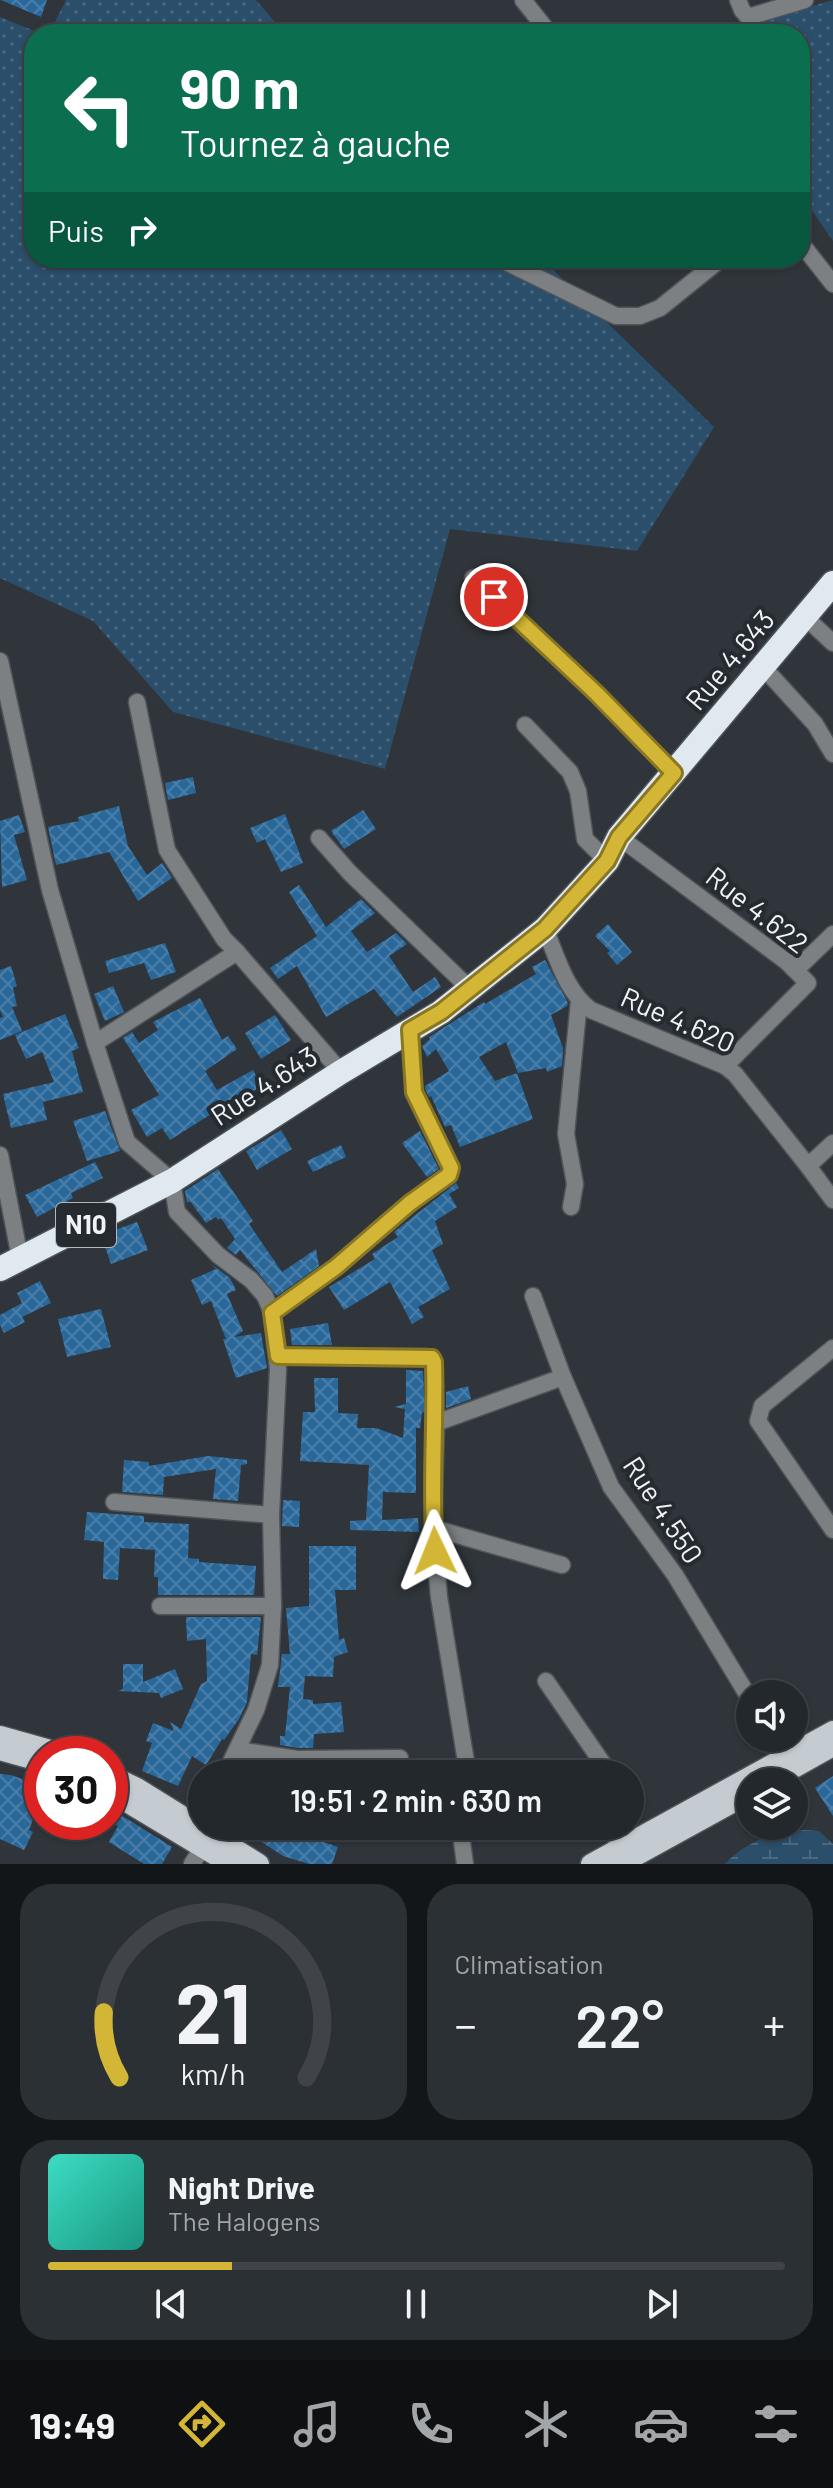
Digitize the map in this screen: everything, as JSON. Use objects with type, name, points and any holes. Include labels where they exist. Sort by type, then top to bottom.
[{"type":"highway","name":"Rue 4.643","points":[[172,1181],[441,1012],[545,929],[607,861],[619,837],[833,583]]},
{"type":"highway","name":"N10","points":[[10,1263],[172,1181]]},
{"type":"main road","points":[[619,1857],[781,1758],[833,1731]]},
{"type":"main road","points":[[0,1736],[24,1743]]},
{"type":"main road","points":[[794,1768],[833,1746]]},
{"type":"main road","points":[[0,1750],[24,1757]]},
{"type":"main road","points":[[128,1784],[188,1811]]},
{"type":"main road","points":[[591,1864],[619,1857],[736,1800]]},
{"type":"main road","points":[[128,1805],[197,1856],[230,1864]]},
{"type":"main road","points":[[229,1840],[259,1864]]},
{"type":"street","points":[[523,0],[542,24]]},
{"type":"street","points":[[738,0],[748,17],[805,0]]},
{"type":"street","points":[[810,255],[833,284]]},
{"type":"street","points":[[518,268],[616,316],[640,316],[660,308],[710,268]]},
{"type":"street","points":[[473,578],[597,694],[674,773]]},
{"type":"street","points":[[805,617],[833,643]]},
{"type":"street","points":[[0,661],[50,890],[127,1142],[172,1181],[177,1212],[218,1255],[251,1280],[265,1296],[272,1313],[278,1356],[271,1515],[273,1606],[270,1665],[256,1710],[233,1760]]},
{"type":"street","points":[[763,667],[815,724],[833,754]]},
{"type":"street","points":[[137,702],[167,850],[224,939],[341,1072]]},
{"type":"street","points":[[525,725],[570,772],[578,791],[585,839],[607,861]]},
{"type":"street","name":"Rue 4.622","points":[[619,837],[787,962],[808,983],[725,1066]]},
{"type":"street","points":[[319,838],[350,873],[470,989]]},
{"type":"street","name":"Rue 4.620","points":[[545,929],[579,1001],[591,1010],[725,1066],[735,1074],[833,1200]]},
{"type":"street","points":[[787,962],[802,964],[833,934]]},
{"type":"street","points":[[95,1043],[237,952]]},
{"type":"street","points":[[571,1207],[575,1184],[566,1134],[579,1001]]},
{"type":"street","points":[[272,1313],[336,1267],[410,1203],[449,1175],[451,1168],[414,1092],[410,1030]]},
{"type":"street","points":[[808,1166],[833,1143]]},
{"type":"street","points":[[0,1155],[10,1263]]},
{"type":"street","name":"Rue 4.550","points":[[533,1296],[563,1377],[611,1487],[675,1575],[739,1680]]},
{"type":"street","points":[[833,1348],[762,1406],[758,1421],[833,1530]]},
{"type":"street","points":[[278,1356],[432,1358],[434,1362],[433,1528],[439,1597],[466,1760]]},
{"type":"street","points":[[436,1423],[563,1377]]},
{"type":"street","points":[[114,1502],[271,1515]]},
{"type":"street","points":[[433,1528],[562,1565]]},
{"type":"street","points":[[160,1606],[273,1606]]},
{"type":"street","points":[[546,1681],[600,1760]]},
{"type":"street","points":[[238,1750],[317,1760],[400,1758]]},
{"type":"street","points":[[778,1752],[781,1758]]},
{"type":"street","points":[[463,1840],[465,1864]]},
{"type":"green space","points":[[66,0],[256,0],[276,24],[54,24]]},
{"type":"green space","points":[[833,0],[833,241],[810,208],[810,24],[750,24]]},
{"type":"green space","points":[[0,17],[24,27],[24,268],[551,268],[714,427],[637,551],[450,529],[385,769],[173,712],[93,621],[0,578]]},
{"type":"green space","points":[[808,1830],[819,1831],[833,1844],[833,1864],[725,1864],[760,1840],[808,1840]]},
{"type":"building","points":[[1,0],[47,0],[41,17]]},
{"type":"building","points":[[193,777],[196,793],[168,800],[165,783]]},
{"type":"building","points":[[119,806],[128,846],[147,875],[162,863],[172,878],[138,901],[109,852],[56,865],[48,827],[79,821],[78,817]]},
{"type":"building","points":[[363,810],[376,829],[344,849],[331,831]]},
{"type":"building","points":[[285,814],[303,863],[281,872],[265,839],[257,843],[250,828]]},
{"type":"building","points":[[19,815],[25,832],[14,835],[27,880],[2,887],[0,821]]},
{"type":"building","points":[[299,885],[326,927],[361,899],[375,913],[351,931],[367,952],[396,933],[407,944],[389,956],[413,992],[435,977],[441,987],[397,1017],[374,989],[326,1017],[297,966],[278,979],[270,968],[317,936],[289,892]]},
{"type":"building","points":[[608,924],[632,952],[617,965],[607,953],[610,951],[595,936]]},
{"type":"building","points":[[165,943],[176,972],[151,980],[144,963],[109,973],[105,961]]},
{"type":"building","points":[[545,960],[568,1003],[551,1015],[563,1048],[562,1066],[547,1072],[546,1068],[518,1073],[506,1042],[479,1057],[495,1081],[517,1073],[533,1119],[460,1147],[451,1125],[445,1127],[425,1089],[449,1071],[436,1049],[427,1057],[422,1046],[429,1037],[484,1002],[536,974],[532,967]]},
{"type":"building","points":[[11,966],[17,986],[13,988],[17,1006],[12,1007],[22,1031],[0,1040],[0,1018],[3,1017],[0,1010],[0,970]]},
{"type":"building","points":[[113,986],[124,1012],[105,1021],[94,994]]},
{"type":"building","points":[[200,998],[222,1040],[228,1036],[237,1049],[205,1071],[217,1090],[253,1070],[262,1087],[235,1099],[170,1140],[162,1128],[147,1137],[131,1110],[159,1095],[123,1038],[132,1032],[139,1043],[158,1030],[153,1022]]},
{"type":"building","points":[[65,1014],[79,1048],[72,1051],[83,1092],[43,1102],[47,1120],[11,1128],[3,1094],[54,1082],[42,1052],[26,1059],[15,1035]]},
{"type":"building","points":[[275,1015],[291,1040],[261,1059],[245,1033]]},
{"type":"building","points":[[105,1111],[120,1151],[87,1161],[73,1121]]},
{"type":"building","points":[[281,1130],[292,1149],[257,1170],[246,1151]]},
{"type":"building","points":[[420,1131],[439,1169],[427,1177],[402,1143]]},
{"type":"building","points":[[341,1145],[346,1157],[313,1172],[307,1161]]},
{"type":"building","points":[[95,1162],[103,1178],[71,1193],[73,1198],[37,1217],[25,1195]]},
{"type":"building","points":[[218,1169],[253,1221],[249,1224],[282,1272],[316,1249],[319,1266],[277,1296],[240,1250],[236,1255],[227,1248],[235,1239],[221,1218],[218,1220],[216,1217],[206,1223],[190,1201],[187,1203],[185,1191]]},
{"type":"building","points":[[456,1183],[459,1188],[449,1194],[457,1207],[435,1221],[443,1244],[432,1250],[450,1289],[418,1307],[424,1317],[412,1324],[390,1282],[344,1310],[329,1287],[375,1259],[372,1254],[398,1237],[394,1232]]},
{"type":"building","points":[[137,1222],[148,1250],[111,1264],[101,1235]]},
{"type":"building","points":[[211,1264],[230,1278],[236,1290],[227,1294],[243,1331],[234,1337],[261,1333],[267,1368],[236,1378],[223,1339],[226,1339],[211,1301],[202,1305],[191,1280],[216,1269]]},
{"type":"building","points":[[40,1281],[51,1303],[22,1317],[25,1322],[4,1333],[0,1315],[22,1303],[17,1293]]},
{"type":"building","points":[[101,1309],[111,1347],[67,1357],[58,1319]]},
{"type":"building","points":[[328,1323],[332,1345],[292,1345],[290,1329]]},
{"type":"building","points":[[406,1370],[423,1371],[425,1413],[422,1412],[420,1428],[416,1428],[416,1493],[383,1492],[382,1520],[418,1518],[419,1532],[350,1530],[350,1521],[366,1520],[369,1465],[300,1461],[303,1412],[315,1412],[314,1378],[338,1378],[338,1413],[358,1414],[357,1428],[376,1428],[403,1438],[405,1409],[394,1407],[406,1404]]},
{"type":"building","points":[[468,1386],[471,1399],[446,1408],[446,1392]]},
{"type":"building","points":[[208,1456],[247,1460],[247,1464],[241,1465],[238,1501],[213,1499],[216,1469],[164,1477],[163,1495],[122,1492],[124,1460],[149,1462],[149,1466]]},
{"type":"building","points":[[283,1500],[300,1501],[299,1527],[282,1526]]},
{"type":"building","points":[[87,1512],[144,1516],[144,1522],[189,1524],[188,1558],[199,1559],[199,1562],[256,1566],[254,1595],[158,1595],[158,1577],[154,1577],[155,1550],[120,1548],[118,1580],[103,1579],[104,1542],[84,1540]]},
{"type":"building","points":[[309,1546],[356,1546],[356,1590],[335,1590],[339,1640],[344,1638],[348,1652],[334,1657],[333,1677],[305,1676],[303,1699],[313,1700],[313,1704],[341,1702],[344,1732],[314,1734],[313,1748],[298,1748],[280,1745],[280,1736],[285,1736],[290,1687],[278,1687],[282,1654],[290,1654],[286,1608],[309,1606]]},
{"type":"building","points":[[186,1617],[261,1617],[257,1655],[251,1654],[247,1702],[239,1719],[209,1760],[198,1760],[192,1756],[188,1760],[178,1786],[142,1771],[152,1743],[146,1741],[153,1723],[174,1731],[170,1722],[181,1729],[201,1684],[207,1681],[206,1639],[187,1641]]},
{"type":"building","points":[[123,1664],[143,1664],[143,1682],[175,1669],[183,1689],[161,1698],[159,1693],[118,1691],[123,1689]]},
{"type":"building","points":[[0,1774],[24,1780],[24,1840],[29,1840],[24,1850],[0,1839]]},
{"type":"building","points":[[833,1776],[833,1816],[815,1788]]},
{"type":"building","points":[[128,1819],[172,1847],[162,1864],[144,1864],[109,1842],[128,1840]]},
{"type":"building","points":[[258,1840],[318,1840],[338,1847],[332,1864],[309,1864],[283,1856]]},
{"type":"route","points":[[435,1551],[436,1423],[432,1358],[278,1356],[272,1313],[336,1267],[410,1203],[449,1175],[451,1168],[414,1092],[410,1030],[441,1012],[545,929],[607,861],[619,837],[674,773],[597,694],[494,597]]}]
